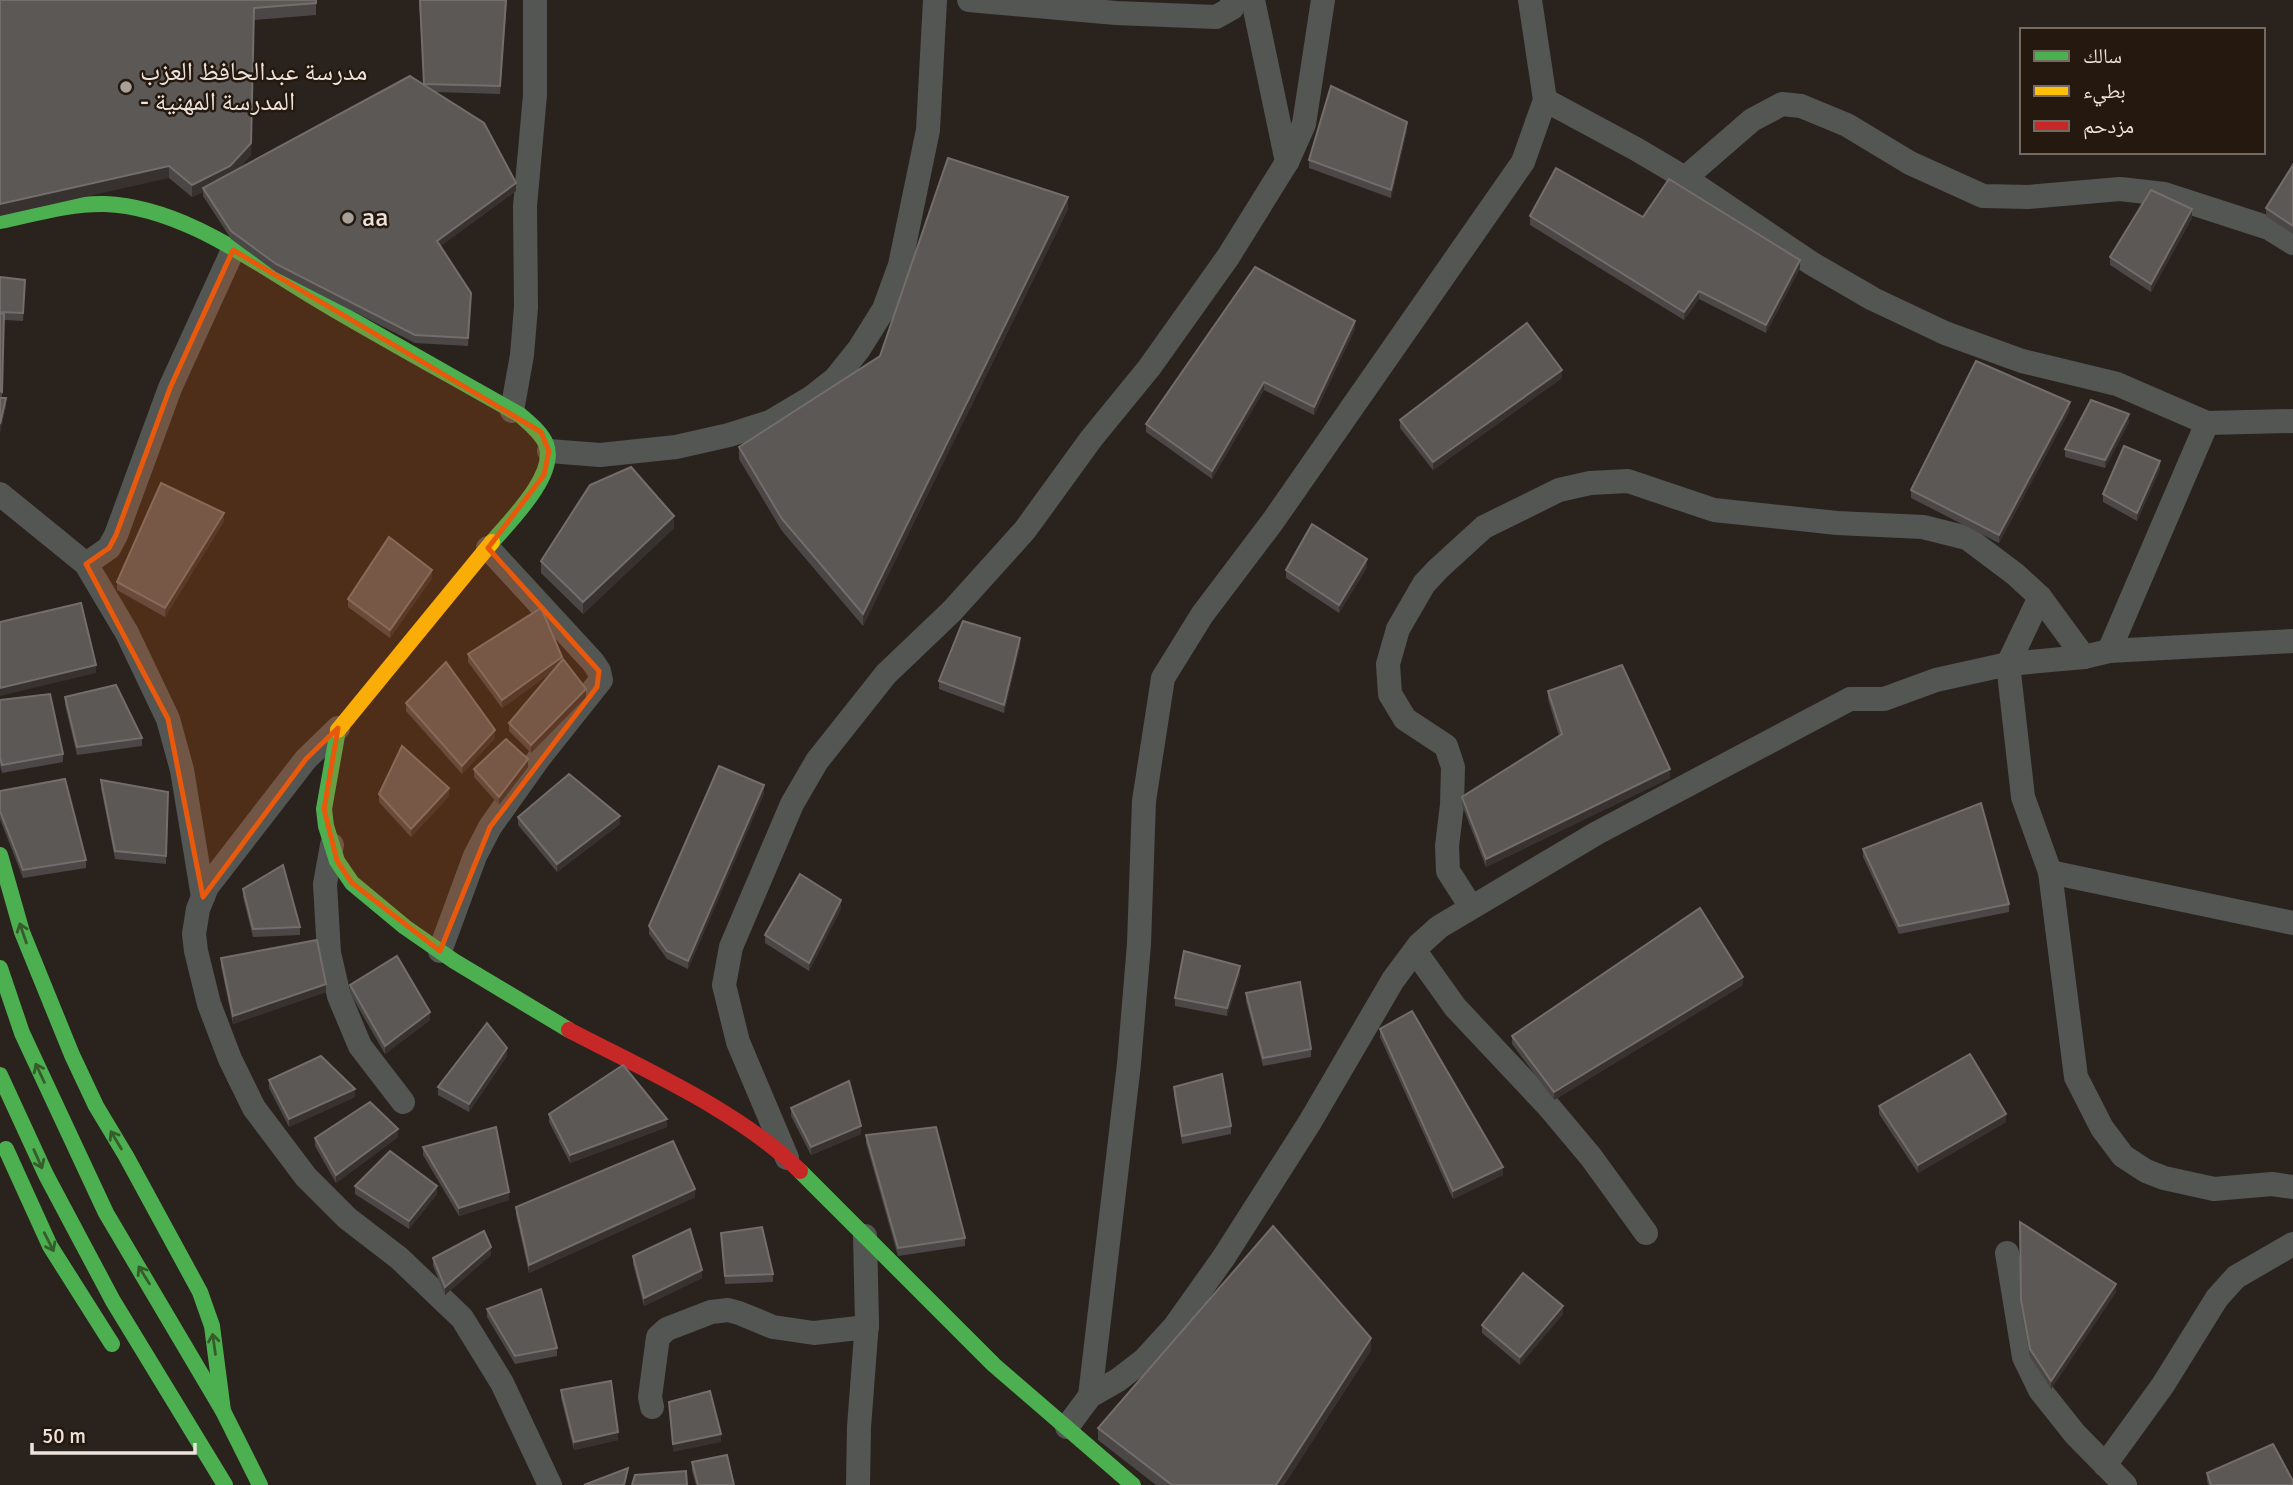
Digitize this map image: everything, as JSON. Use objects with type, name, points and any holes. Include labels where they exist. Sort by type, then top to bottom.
[{"type":"street","points":[[512,411],[522,355],[526,307],[525,206],[534,95],[535,0]]},
{"type":"street","points":[[549,452],[600,455],[677,447],[729,435],[770,422],[812,397],[835,379],[859,349],[884,309],[900,265],[928,130],[935,0]]},
{"type":"street","points":[[969,0],[1116,13],[1216,17],[1232,8],[1232,0]]},
{"type":"street","points":[[1254,0],[1287,162]]},
{"type":"street","points":[[788,1158],[738,1042],[724,985],[731,947],[792,804],[817,761],[886,674],[952,611],[1025,530],[1091,439],[1157,357],[1228,257],[1287,162],[1304,124],[1323,0]]},
{"type":"street","points":[[1090,1396],[1130,1050],[1139,944],[1144,801],[1163,678],[1202,615],[1273,521],[1523,162],[1545,100],[1530,0]]},
{"type":"street","points":[[1545,100],[1685,178],[1811,263],[1873,299],[1945,332],[2022,361],[2117,383],[2207,423],[2293,421]]},
{"type":"street","points":[[1685,178],[1752,120],[1782,104],[1801,106],[1847,125],[1909,163],[1983,196],[2028,197],[2120,189],[2164,194],[2269,228],[2293,243]]},
{"type":"street","points":[[0,221],[76,206],[105,204],[141,209],[191,225],[512,411],[541,432],[549,452],[544,475],[531,496],[338,728],[306,759],[206,887],[198,909],[194,934],[206,991],[230,1059],[254,1108],[306,1177],[347,1218],[399,1258],[462,1318],[502,1382],[550,1485]]},
{"type":"street","points":[[86,564],[109,548],[116,535],[170,387],[233,250]]},
{"type":"street","points":[[2109,651],[2207,423]]},
{"type":"street","points":[[1471,907],[1448,872],[1447,846],[1453,767],[1446,746],[1405,719],[1390,694],[1388,664],[1398,629],[1424,584],[1484,527],[1559,490],[1590,483],[1628,481],[1714,510],[1836,523],[1923,527],[1967,538],[2015,574],[2039,597],[2084,657]]},
{"type":"street","points":[[0,494],[86,564],[127,633],[168,719],[182,770],[203,897]]},
{"type":"street","points":[[440,951],[475,856],[490,827],[538,758],[601,680],[593,662],[488,548]]},
{"type":"street","points":[[2039,597],[2008,664],[2023,797],[2050,872],[2076,1077],[2109,1138],[2123,1156],[2146,1171],[2164,1178],[2214,1189],[2272,1184],[2293,1187]]},
{"type":"street","points":[[1067,1427],[1090,1396],[1118,1380],[1143,1360],[1175,1326],[1224,1257],[1310,1122],[1394,981],[1415,951],[1439,927],[1609,826],[1850,699],[1884,699],[1936,680],[2008,664],[2084,657],[2109,651],[2293,640]]},
{"type":"street","points":[[338,728],[324,809],[337,861],[352,883],[405,927],[543,1016],[719,1111],[788,1158],[994,1365],[1133,1485]]},
{"type":"street","points":[[332,845],[325,884],[329,953],[339,996],[360,1046],[403,1102]]},
{"type":"street","points":[[0,855],[22,932],[72,1055],[96,1106],[200,1292],[212,1326],[223,1411]]},
{"type":"street","points":[[2050,872],[2293,923]]},
{"type":"street","points":[[1415,951],[1455,1007],[1544,1101],[1591,1157],[1646,1233]]},
{"type":"street","points":[[0,968],[22,1033],[106,1213],[223,1411],[260,1485]]},
{"type":"street","points":[[0,1075],[46,1175],[113,1301],[222,1479]]},
{"type":"street","points":[[0,1136],[50,1246],[94,1318],[125,1362]]},
{"type":"street","points":[[858,1485],[859,1427],[867,1327],[865,1236]]},
{"type":"street","points":[[2105,1465],[2163,1385],[2217,1298],[2236,1277],[2293,1244]]},
{"type":"street","points":[[2007,1253],[2024,1357],[2040,1390],[2075,1434],[2125,1485]]},
{"type":"street","points":[[652,1407],[650,1397],[659,1336],[667,1329],[711,1312],[728,1310],[773,1327],[814,1334],[867,1327]]},
{"type":"street","points":[[150,1393],[222,1479]]},
{"type":"highlighted area","points":[[233,250],[541,432],[549,451],[544,475],[488,548],[599,671],[597,687],[490,827],[440,951],[352,883],[337,861],[324,809],[338,728],[306,759],[203,897],[168,719],[86,564],[109,548],[116,535],[170,388]]},
{"type":"building","name":"مدرسة عبدالحافظ العزب - المدرسة المهنية","points":[[0,0],[316,0],[316,3],[254,8],[251,143],[230,166],[192,185],[169,166],[0,204]]},
{"type":"building","points":[[420,0],[506,0],[500,86],[424,84]]},
{"type":"building","name":"aa","points":[[410,76],[484,123],[516,183],[437,241],[471,293],[468,338],[415,335],[276,264],[231,231],[203,188]]},
{"type":"building","points":[[1331,86],[1407,122],[1391,190],[1309,160]]},
{"type":"building","points":[[948,158],[1068,197],[863,614],[782,519],[739,447],[880,356]]},
{"type":"building","points":[[2293,165],[2293,226],[2266,208]]},
{"type":"building","points":[[1556,168],[1643,217],[1669,179],[1800,260],[1766,325],[1699,291],[1684,312],[1530,216]]},
{"type":"building","points":[[2151,190],[2192,209],[2151,284],[2110,257]]},
{"type":"building","points":[[1255,267],[1355,321],[1314,407],[1264,382],[1212,471],[1146,424]]},
{"type":"building","points":[[0,277],[25,280],[23,313],[0,312]]},
{"type":"building","points":[[4,313],[2,392],[0,314]]},
{"type":"building","points":[[1527,323],[1562,370],[1433,462],[1400,420]]},
{"type":"building","points":[[1976,361],[2070,402],[1999,535],[1911,490]]},
{"type":"building","points":[[0,398],[6,398],[0,424]]},
{"type":"building","points":[[2091,400],[2129,414],[2105,460],[2065,449]]},
{"type":"building","points":[[2124,446],[2160,461],[2137,513],[2103,494]]},
{"type":"building","points":[[631,467],[674,516],[583,602],[541,561],[590,485]]},
{"type":"building","points":[[161,483],[224,513],[165,608],[117,582]]},
{"type":"building","points":[[1312,524],[1367,559],[1339,605],[1286,570]]},
{"type":"building","points":[[389,537],[432,570],[390,630],[348,599]]},
{"type":"building","points":[[81,603],[96,665],[0,688],[0,622]]},
{"type":"building","points":[[541,608],[562,657],[502,700],[468,654]]},
{"type":"building","points":[[963,621],[1020,638],[1004,705],[939,681]]},
{"type":"building","points":[[563,659],[586,689],[531,745],[509,723]]},
{"type":"building","points":[[446,662],[495,730],[462,766],[406,703]]},
{"type":"building","points":[[1622,665],[1670,769],[1486,859],[1462,797],[1562,734],[1548,691]]},
{"type":"building","points":[[116,685],[142,738],[77,747],[65,697]]},
{"type":"building","points":[[50,694],[63,754],[2,765],[0,700]]},
{"type":"building","points":[[506,739],[528,759],[499,797],[474,769]]},
{"type":"building","points":[[402,746],[449,788],[411,829],[379,794]]},
{"type":"building","points":[[719,766],[764,785],[688,961],[667,951],[649,926]]},
{"type":"building","points":[[569,774],[620,816],[557,864],[518,817]]},
{"type":"building","points":[[65,779],[86,860],[23,870],[0,811],[0,791]]},
{"type":"building","points":[[101,780],[168,792],[166,856],[115,851]]},
{"type":"building","points":[[1981,803],[2009,904],[1899,926],[1863,849]]},
{"type":"building","points":[[283,865],[300,927],[253,929],[243,889]]},
{"type":"building","points":[[800,874],[841,900],[809,963],[765,935]]},
{"type":"building","points":[[1700,908],[1743,977],[1554,1092],[1512,1036]]},
{"type":"building","points":[[317,940],[326,984],[233,1016],[221,958]]},
{"type":"building","points":[[1184,951],[1240,966],[1227,1008],[1175,998]]},
{"type":"building","points":[[397,956],[430,1012],[385,1046],[350,985]]},
{"type":"building","points":[[1300,982],[1311,1049],[1263,1058],[1246,993]]},
{"type":"building","points":[[1412,1011],[1503,1167],[1453,1191],[1380,1029]]},
{"type":"building","points":[[487,1023],[507,1048],[469,1104],[438,1087]]},
{"type":"building","points":[[1970,1054],[2006,1114],[1918,1165],[1879,1106]]},
{"type":"building","points":[[321,1056],[355,1089],[289,1119],[269,1080]]},
{"type":"building","points":[[623,1065],[667,1119],[570,1155],[549,1114]]},
{"type":"building","points":[[1222,1074],[1231,1126],[1182,1136],[1174,1087]]},
{"type":"building","points":[[849,1081],[861,1126],[811,1147],[791,1108]]},
{"type":"building","points":[[370,1102],[398,1129],[336,1175],[315,1138]]},
{"type":"building","points":[[496,1127],[509,1192],[459,1208],[423,1147]]},
{"type":"building","points":[[936,1127],[965,1238],[898,1248],[866,1135]]},
{"type":"building","points":[[673,1141],[695,1189],[529,1265],[516,1207]]},
{"type":"building","points":[[390,1151],[437,1186],[409,1221],[355,1186]]},
{"type":"building","points":[[2020,1222],[2116,1284],[2051,1381],[2030,1349],[2021,1300]]},
{"type":"building","points":[[1273,1226],[1371,1338],[1276,1485],[1172,1485],[1098,1428]]},
{"type":"building","points":[[762,1227],[773,1274],[725,1276],[721,1233]]},
{"type":"building","points":[[690,1229],[702,1270],[644,1298],[633,1256]]},
{"type":"building","points":[[484,1231],[491,1247],[445,1287],[433,1258]]},
{"type":"building","points":[[1523,1273],[1563,1306],[1520,1357],[1482,1325]]},
{"type":"building","points":[[541,1289],[557,1348],[515,1356],[487,1309]]},
{"type":"building","points":[[611,1381],[618,1432],[574,1442],[561,1390]]},
{"type":"building","points":[[710,1391],[721,1434],[673,1444],[669,1402]]},
{"type":"building","points":[[2273,1444],[2293,1485],[2211,1485],[2207,1473]]},
{"type":"building","points":[[727,1455],[734,1485],[698,1485],[692,1462]]},
{"type":"building","points":[[628,1468],[624,1485],[584,1485]]},
{"type":"building","points":[[686,1471],[687,1485],[632,1485],[635,1475]]},
{"type":"traffic: fast","points":[[0,221],[92,204],[135,208],[165,216],[222,242],[520,415],[544,440],[548,456],[539,483],[492,542]]},
{"type":"traffic: fast","points":[[338,730],[324,809],[326,826],[337,861],[352,883],[405,927],[454,961],[569,1030]]},
{"type":"traffic: fast","points":[[0,855],[22,932],[72,1055],[96,1106],[200,1292],[212,1326],[223,1411]]},
{"type":"traffic: fast","points":[[0,968],[22,1033],[106,1213],[223,1411],[260,1485]]},
{"type":"traffic: fast","points":[[0,1075],[46,1175],[113,1301],[225,1485]]},
{"type":"traffic: fast","points":[[6,1149],[50,1246],[112,1344]]},
{"type":"traffic: fast","points":[[800,1171],[994,1365],[1133,1485]]},
{"type":"traffic: slow","points":[[338,730],[492,542]]},
{"type":"traffic: jam","points":[[569,1030],[720,1111],[776,1150],[800,1171]]},
{"type":"place","name":"مدرسة عبدالحافظ العزب - المدرسة المهنية","points":[[126,87]]},
{"type":"place","name":"aa","points":[[348,218]]}]
